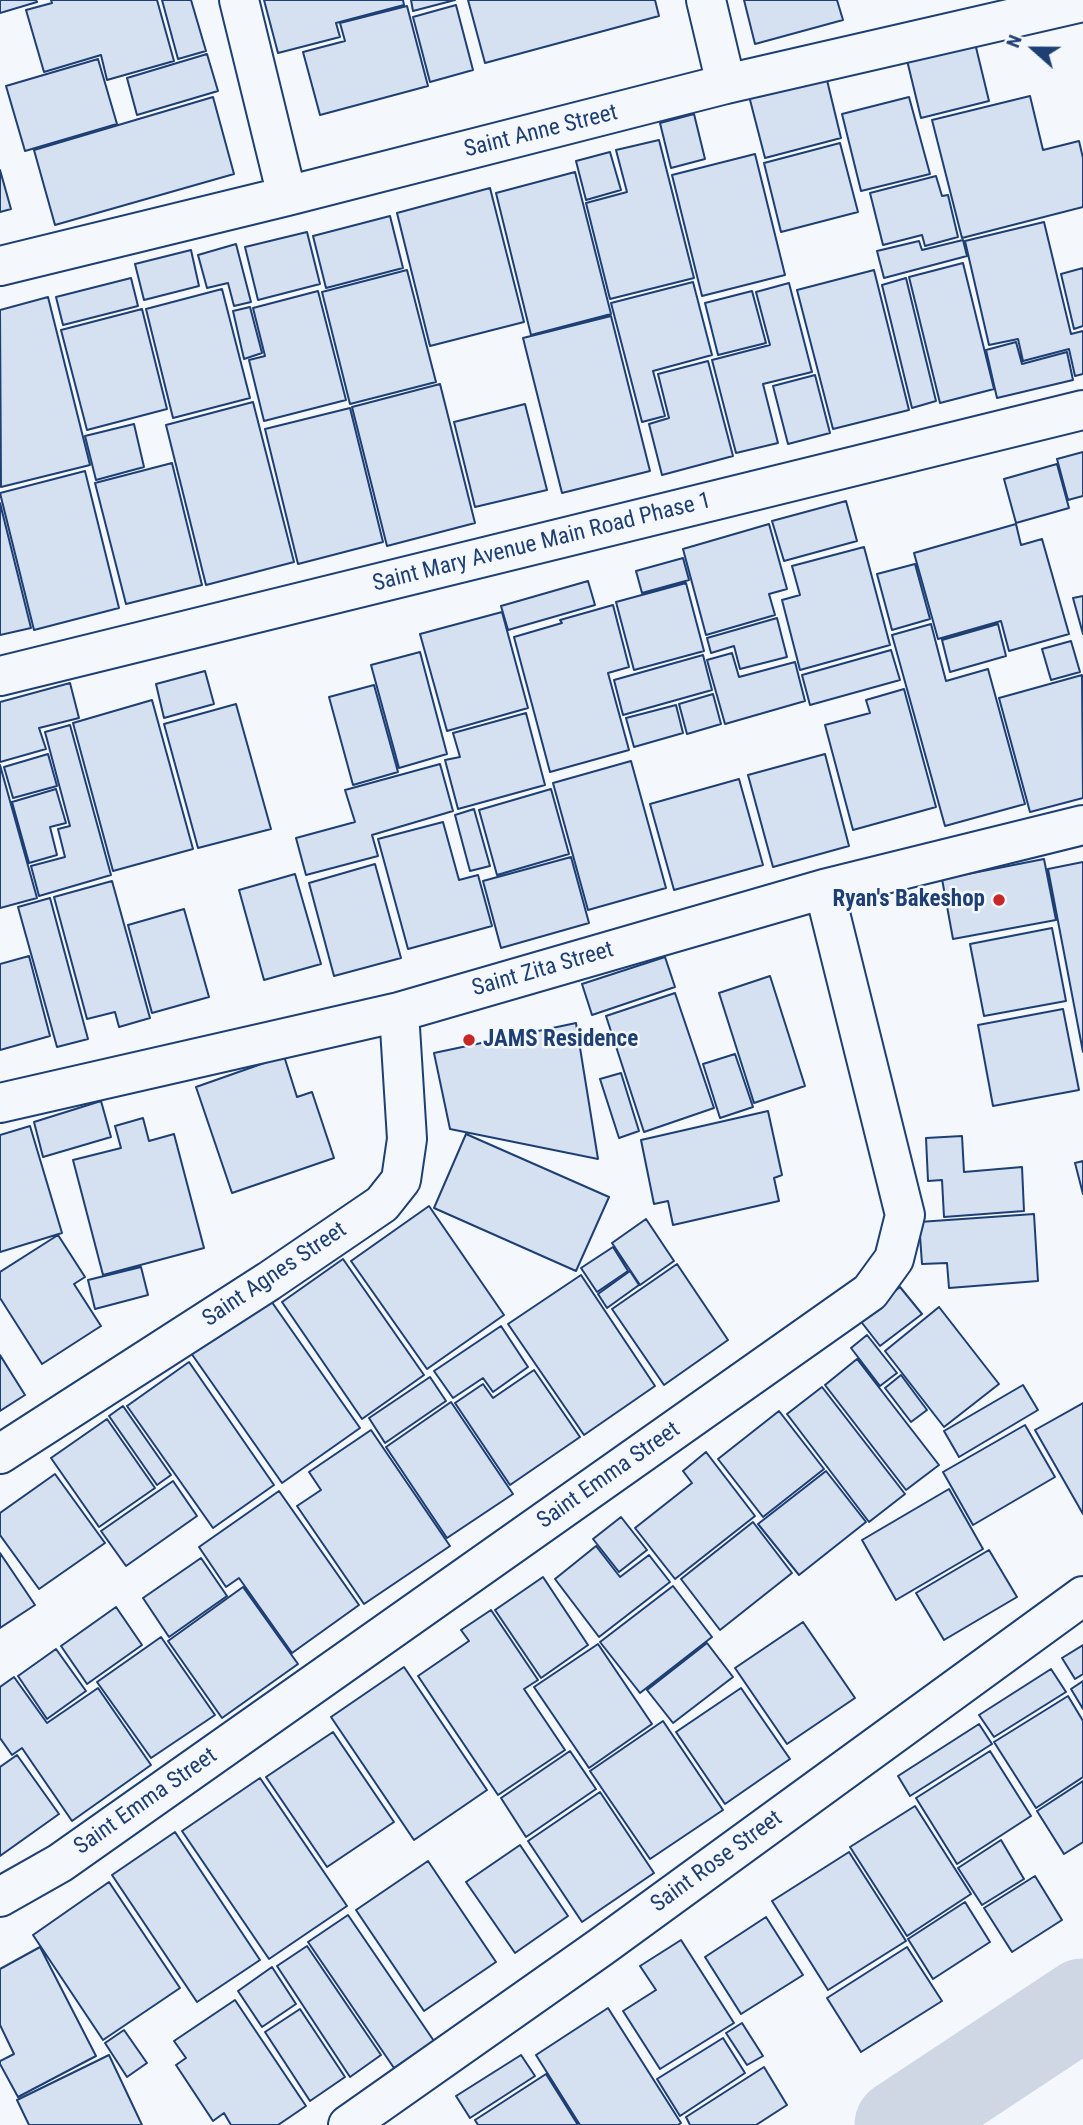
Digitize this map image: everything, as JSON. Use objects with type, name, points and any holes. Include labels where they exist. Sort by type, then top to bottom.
[{"type":"street","points":[[239,0],[287,196]]},
{"type":"street","points":[[706,0],[726,85]]},
{"type":"street","name":"Saint Anne Street","points":[[0,266],[726,85],[1083,2]]},
{"type":"street","name":"Saint Mary Avenue Main Road Phase 1","points":[[0,676],[1083,410]]},
{"type":"street","name":"Saint Zita Street","points":[[0,1103],[399,1012],[824,889],[1083,825]]},
{"type":"street","name":"Saint Emma Street","points":[[0,1897],[60,1863],[870,1292],[894,1259],[905,1215],[824,889]]},
{"type":"street","name":"Saint Agnes Street","points":[[0,1454],[269,1281],[382,1204],[401,1180],[407,1139],[399,1012]]},
{"type":"street","name":"Saint Rose Street","points":[[348,2125],[601,1947],[1083,1597]]},
{"type":"building","points":[[0,0],[36,0],[37,2],[0,13]]},
{"type":"building","points":[[51,0],[157,0],[174,61],[107,80],[101,55],[44,72],[26,10],[52,3]]},
{"type":"building","points":[[162,0],[191,0],[206,51],[178,59]]},
{"type":"building","points":[[264,0],[403,0],[404,5],[336,23],[340,37],[278,53]]},
{"type":"building","points":[[411,0],[455,0],[413,11]]},
{"type":"building","points":[[468,0],[655,0],[659,16],[485,63]]},
{"type":"building","points":[[744,0],[837,0],[843,20],[755,44]]},
{"type":"building","points":[[456,5],[473,70],[430,82],[413,17]]},
{"type":"building","points":[[407,6],[428,86],[320,115],[303,52],[345,41],[340,23]]},
{"type":"building","points":[[974,39],[989,101],[921,118],[906,56]]},
{"type":"building","points":[[207,54],[218,91],[137,115],[127,78]]},
{"type":"building","points":[[98,59],[117,124],[25,151],[6,86]]},
{"type":"building","points":[[826,76],[841,138],[765,158],[749,96]]},
{"type":"building","points":[[1030,96],[1043,150],[1079,141],[1083,158],[1083,207],[962,238],[932,120]]},
{"type":"building","points":[[213,97],[234,174],[55,225],[34,150]]},
{"type":"building","points":[[909,97],[930,174],[861,191],[842,114]]},
{"type":"building","points":[[694,114],[705,159],[671,168],[660,123]]},
{"type":"building","points":[[659,140],[694,278],[610,299],[586,203],[627,192],[616,150]]},
{"type":"building","points":[[840,143],[858,212],[781,232],[764,163]]},
{"type":"building","points":[[610,152],[621,190],[586,200],[576,161]]},
{"type":"building","points":[[755,154],[785,275],[702,296],[672,175]]},
{"type":"building","points":[[0,170],[11,209],[0,212]]},
{"type":"building","points":[[575,172],[611,314],[531,335],[496,193]]},
{"type":"building","points":[[936,176],[942,196],[948,195],[958,237],[925,246],[922,235],[883,245],[870,193]]},
{"type":"building","points":[[490,188],[524,322],[430,346],[397,213]]},
{"type":"building","points":[[390,216],[403,268],[326,288],[313,236]]},
{"type":"building","points":[[1044,222],[1071,334],[1083,331],[1083,374],[1075,376],[1069,349],[1023,361],[1018,339],[989,345],[965,241]]},
{"type":"building","points":[[307,232],[320,284],[258,300],[245,247]]},
{"type":"building","points":[[963,240],[967,256],[884,278],[877,251],[919,241],[922,250]]},
{"type":"building","points":[[236,244],[251,302],[234,306],[228,283],[207,288],[198,255]]},
{"type":"building","points":[[191,250],[199,286],[144,300],[135,264]]},
{"type":"building","points":[[963,263],[994,389],[940,403],[909,277]]},
{"type":"building","points":[[1083,268],[1083,326],[1074,329],[1061,274]]},
{"type":"building","points":[[407,270],[436,382],[350,404],[322,292]]},
{"type":"building","points":[[874,270],[909,410],[833,429],[797,290]]},
{"type":"building","points":[[131,278],[138,306],[63,325],[56,297]]},
{"type":"building","points":[[906,278],[936,401],[912,408],[882,285]]},
{"type":"building","points":[[693,282],[712,355],[653,371],[665,416],[642,422],[611,303]]},
{"type":"building","points":[[789,283],[812,372],[763,384],[778,443],[736,453],[712,360],[770,345],[756,292]]},
{"type":"building","points":[[222,289],[250,398],[173,418],[146,309]]},
{"type":"building","points":[[318,291],[346,400],[264,421],[249,360],[265,356],[253,308]]},
{"type":"building","points":[[752,291],[766,343],[718,355],[705,303]]},
{"type":"building","points":[[48,297],[90,465],[1,487],[0,310]]},
{"type":"building","points":[[250,307],[262,353],[244,359],[233,311]]},
{"type":"building","points":[[142,309],[167,409],[87,430],[61,330]]},
{"type":"building","points":[[611,316],[650,471],[562,493],[523,338]]},
{"type":"building","points":[[1016,342],[1022,364],[1067,352],[1073,380],[997,398],[986,350]]},
{"type":"building","points":[[708,361],[733,456],[662,475],[649,424],[669,418],[658,374]]},
{"type":"building","points":[[815,375],[830,433],[788,444],[773,386]]},
{"type":"building","points":[[440,384],[475,523],[387,546],[352,407]]},
{"type":"building","points":[[253,402],[294,562],[206,585],[166,425]]},
{"type":"building","points":[[525,404],[547,490],[475,507],[454,422]]},
{"type":"building","points":[[350,408],[383,542],[298,564],[265,429]]},
{"type":"building","points":[[134,424],[144,467],[96,480],[85,436]]},
{"type":"building","points":[[1083,452],[1083,496],[1068,500],[1057,459]]},
{"type":"building","points":[[172,463],[202,585],[126,604],[95,483]]},
{"type":"building","points":[[1057,464],[1069,508],[1016,523],[1004,479]]},
{"type":"building","points":[[85,471],[119,608],[34,630],[0,493]]},
{"type":"building","points":[[846,501],[857,541],[784,561],[772,521]]},
{"type":"building","points":[[0,503],[31,628],[0,635]]},
{"type":"building","points":[[769,524],[787,589],[769,594],[775,615],[706,635],[683,549]]},
{"type":"building","points":[[1016,524],[1021,545],[1042,539],[1069,634],[1009,651],[1001,621],[938,639],[914,553]]},
{"type":"building","points":[[864,547],[890,645],[800,670],[782,600],[800,595],[792,566]]},
{"type":"building","points":[[683,558],[689,580],[642,593],[636,571]]},
{"type":"building","points":[[915,564],[930,619],[892,630],[877,574]]},
{"type":"building","points":[[588,581],[595,605],[508,630],[501,606]]},
{"type":"building","points":[[686,583],[704,651],[634,670],[616,602]]},
{"type":"building","points":[[1083,596],[1083,634],[1073,598]]},
{"type":"building","points":[[613,605],[629,667],[608,673],[629,750],[550,772],[514,637]]},
{"type":"building","points":[[502,612],[528,708],[447,731],[420,634]]},
{"type":"building","points":[[777,618],[787,657],[740,669],[734,646],[711,653],[707,638]]},
{"type":"building","points":[[931,624],[946,681],[988,669],[1025,804],[945,826],[892,635]]},
{"type":"building","points":[[998,624],[1006,656],[950,672],[942,640]]},
{"type":"building","points":[[1071,641],[1080,672],[1051,680],[1042,649]]},
{"type":"building","points":[[891,650],[900,680],[810,705],[802,675]]},
{"type":"building","points":[[420,652],[447,754],[399,768],[371,665]]},
{"type":"building","points":[[732,653],[739,677],[795,662],[805,701],[725,724],[707,660]]},
{"type":"building","points":[[703,655],[712,690],[623,715],[614,680]]},
{"type":"building","points":[[205,671],[214,704],[164,718],[156,684]]},
{"type":"building","points":[[1082,675],[1083,798],[1030,812],[999,698]]},
{"type":"building","points":[[70,683],[79,718],[39,728],[46,749],[0,762],[0,702]]},
{"type":"building","points":[[374,685],[398,772],[353,785],[329,697]]},
{"type":"building","points":[[904,689],[936,807],[853,830],[825,725],[870,713],[866,700]]},
{"type":"building","points":[[713,694],[721,724],[687,734],[679,704]]},
{"type":"building","points":[[152,700],[193,849],[113,871],[73,723]]},
{"type":"building","points":[[236,704],[271,829],[198,848],[164,724]]},
{"type":"building","points":[[676,705],[683,733],[634,747],[626,718]]},
{"type":"building","points":[[526,713],[545,785],[458,809],[445,760],[460,757],[453,733]]},
{"type":"building","points":[[70,725],[111,875],[39,896],[31,866],[65,857],[58,829],[70,826],[45,732]]},
{"type":"building","points":[[48,754],[57,786],[13,798],[4,767]]},
{"type":"building","points":[[825,754],[849,846],[773,867],[748,775]]},
{"type":"building","points":[[631,761],[666,888],[588,910],[553,783]]},
{"type":"building","points":[[440,764],[453,811],[372,835],[378,856],[306,875],[296,838],[355,822],[345,790]]},
{"type":"building","points":[[0,765],[37,898],[0,908]]},
{"type":"building","points":[[739,779],[763,865],[674,890],[650,804]]},
{"type":"building","points":[[56,789],[66,823],[50,827],[57,855],[29,863],[12,802]]},
{"type":"building","points":[[551,789],[569,854],[497,875],[479,810]]},
{"type":"building","points":[[474,809],[490,866],[470,871],[455,815]]},
{"type":"building","points":[[443,822],[459,880],[478,875],[492,926],[408,949],[378,839]]},
{"type":"building","points":[[571,857],[589,923],[501,948],[483,881]]},
{"type":"building","name":"Ryan's Bakeshop","points":[[1044,859],[1056,920],[953,939],[942,879]]},
{"type":"building","points":[[1083,862],[1083,1052],[1048,869]]},
{"type":"building","points":[[375,864],[401,958],[334,976],[309,883]]},
{"type":"building","points":[[295,874],[321,964],[264,980],[239,890]]},
{"type":"building","points":[[112,881],[150,1018],[119,1027],[115,1012],[87,1019],[54,897]]},
{"type":"building","points":[[50,898],[88,1039],[57,1047],[18,907]]},
{"type":"building","points":[[184,909],[209,997],[152,1013],[128,925]]},
{"type":"building","points":[[1052,928],[1066,1001],[984,1016],[970,944]]},
{"type":"building","points":[[29,956],[50,1036],[0,1050],[0,964]]},
{"type":"building","points":[[665,957],[675,987],[592,1015],[582,984]]},
{"type":"building","points":[[770,976],[805,1086],[754,1103],[719,993]]},
{"type":"building","points":[[675,993],[714,1108],[644,1132],[606,1016]]},
{"type":"building","points":[[1063,1009],[1079,1090],[993,1106],[978,1025]]},
{"type":"building","points":[[576,1023],[598,1159],[450,1129],[434,1053]]},
{"type":"building","points":[[735,1054],[753,1107],[720,1118],[703,1064]]},
{"type":"building","points":[[284,1056],[297,1097],[312,1092],[334,1158],[232,1193],[196,1087]]},
{"type":"building","points":[[621,1073],[639,1131],[619,1138],[600,1079]]},
{"type":"building","points":[[101,1101],[111,1137],[43,1157],[34,1122]]},
{"type":"building","points":[[768,1111],[782,1175],[774,1178],[779,1201],[673,1225],[668,1201],[654,1204],[641,1140]]},
{"type":"building","points":[[143,1118],[149,1141],[174,1134],[204,1248],[103,1275],[73,1160],[121,1148],[115,1126]]},
{"type":"building","points":[[30,1126],[62,1233],[0,1252],[0,1135]]},
{"type":"building","points":[[466,1134],[609,1197],[576,1271],[434,1208]]},
{"type":"building","points":[[962,1136],[964,1172],[1022,1167],[1024,1211],[944,1217],[942,1180],[928,1181],[926,1138]]},
{"type":"building","points":[[1083,1161],[1083,1194],[1075,1163]]},
{"type":"building","points":[[429,1206],[504,1315],[427,1369],[351,1261]]},
{"type":"building","points":[[1034,1214],[1038,1281],[949,1288],[947,1263],[922,1264],[919,1222]]},
{"type":"building","points":[[646,1219],[674,1261],[640,1285],[612,1243]]},
{"type":"building","points":[[58,1235],[85,1277],[74,1284],[101,1326],[42,1364],[0,1298],[0,1272]]},
{"type":"building","points":[[613,1247],[628,1271],[597,1292],[581,1268]]},
{"type":"building","points":[[343,1259],[424,1375],[362,1419],[282,1302]]},
{"type":"building","points":[[677,1264],[728,1340],[664,1385],[612,1309]]},
{"type":"building","points":[[141,1267],[148,1295],[95,1309],[88,1280]]},
{"type":"building","points":[[630,1271],[639,1285],[607,1308],[598,1294]]},
{"type":"building","points":[[581,1275],[655,1386],[584,1435],[508,1324]]},
{"type":"building","points":[[900,1287],[922,1314],[880,1346],[859,1319]]},
{"type":"building","points":[[269,1298],[360,1428],[282,1483],[191,1353]]},
{"type":"building","points":[[939,1307],[999,1384],[944,1427],[885,1351]]},
{"type":"building","points":[[501,1326],[528,1367],[493,1392],[483,1378],[453,1398],[434,1371]]},
{"type":"building","points":[[867,1335],[897,1373],[880,1386],[851,1348]]},
{"type":"building","points":[[0,1355],[25,1395],[0,1411]]},
{"type":"building","points":[[857,1359],[939,1465],[906,1490],[825,1385]]},
{"type":"building","points":[[189,1362],[274,1485],[213,1528],[127,1406]]},
{"type":"building","points":[[534,1370],[580,1437],[510,1485],[455,1403],[483,1384],[493,1398]]},
{"type":"building","points":[[901,1375],[927,1410],[911,1422],[885,1388]]},
{"type":"building","points":[[430,1377],[446,1401],[385,1443],[369,1418]]},
{"type":"building","points":[[1023,1385],[1038,1410],[959,1457],[944,1431]]},
{"type":"building","points":[[822,1387],[905,1494],[869,1522],[787,1414]]},
{"type":"building","points":[[451,1402],[513,1494],[447,1538],[386,1447]]},
{"type":"building","points":[[1083,1403],[1083,1514],[1035,1430]]},
{"type":"building","points":[[123,1406],[171,1475],[157,1485],[109,1416]]},
{"type":"building","points":[[779,1411],[824,1469],[763,1517],[718,1459]]},
{"type":"building","points":[[107,1419],[155,1488],[99,1527],[51,1458]]},
{"type":"building","points":[[1025,1425],[1055,1477],[973,1525],[943,1472]]},
{"type":"building","points":[[371,1430],[450,1546],[364,1604],[297,1506],[321,1490],[309,1472]]},
{"type":"building","points":[[706,1452],[755,1516],[675,1579],[635,1528],[692,1483],[683,1471]]},
{"type":"building","points":[[826,1471],[866,1522],[799,1575],[758,1524]]},
{"type":"building","points":[[55,1474],[105,1543],[39,1589],[0,1535],[0,1513]]},
{"type":"building","points":[[173,1481],[197,1516],[126,1566],[101,1531]]},
{"type":"building","points":[[949,1489],[983,1549],[896,1600],[862,1540]]},
{"type":"building","points":[[279,1491],[359,1605],[292,1653],[239,1578],[226,1587],[199,1547]]},
{"type":"building","points":[[621,1517],[647,1550],[619,1572],[593,1539]]},
{"type":"building","points":[[753,1522],[792,1573],[720,1630],[681,1579]]},
{"type":"building","points":[[596,1546],[620,1577],[649,1555],[670,1582],[599,1637],[555,1579]]},
{"type":"building","points":[[989,1550],[1017,1597],[944,1640],[916,1593]]},
{"type":"building","points":[[0,1553],[35,1605],[0,1628]]},
{"type":"building","points":[[201,1558],[227,1596],[169,1637],[143,1598]]},
{"type":"building","points":[[543,1577],[588,1645],[541,1678],[495,1610]]},
{"type":"building","points":[[673,1586],[712,1637],[640,1693],[600,1642]]},
{"type":"building","points":[[243,1587],[298,1664],[222,1718],[168,1641]]},
{"type":"building","points":[[116,1607],[142,1645],[87,1684],[61,1646]]},
{"type":"building","points":[[491,1610],[538,1680],[524,1689],[565,1750],[498,1795],[418,1676],[469,1641],[461,1630]]},
{"type":"building","points":[[803,1622],[855,1698],[787,1744],[735,1668]]},
{"type":"building","points":[[161,1637],[215,1715],[151,1758],[97,1682]]},
{"type":"building","points":[[707,1643],[733,1677],[673,1723],[647,1690]]},
{"type":"building","points":[[598,1644],[652,1724],[589,1768],[534,1687]]},
{"type":"building","points":[[1083,1645],[1083,1674],[1075,1679],[1062,1658]]},
{"type":"building","points":[[56,1649],[86,1691],[47,1719],[18,1676]]},
{"type":"building","points":[[404,1667],[487,1790],[414,1840],[331,1717]]},
{"type":"building","points":[[1051,1669],[1066,1692],[994,1737],[979,1715]]},
{"type":"building","points":[[14,1677],[47,1723],[98,1688],[151,1765],[72,1821],[22,1748],[12,1755],[0,1738],[0,1687]]},
{"type":"building","points":[[1083,1681],[1083,1709],[1071,1689]]},
{"type":"building","points":[[741,1688],[790,1759],[725,1804],[676,1732]]},
{"type":"building","points":[[1068,1696],[1083,1721],[1083,1777],[1036,1808],[994,1742]]},
{"type":"building","points":[[663,1721],[723,1810],[650,1859],[590,1771]]},
{"type":"building","points":[[979,1724],[992,1744],[910,1796],[898,1776]]},
{"type":"building","points":[[333,1732],[394,1822],[327,1867],[266,1777]]},
{"type":"building","points":[[570,1751],[596,1789],[526,1837],[501,1798]]},
{"type":"building","points":[[990,1751],[1031,1816],[957,1864],[916,1798]]},
{"type":"building","points":[[17,1755],[59,1814],[0,1856],[0,1767]]},
{"type":"building","points":[[260,1778],[347,1906],[269,1959],[182,1831]]},
{"type":"building","points":[[1083,1781],[1083,1842],[1064,1854],[1037,1811]]},
{"type":"building","points":[[600,1792],[654,1873],[582,1922],[528,1841]]},
{"type":"building","points":[[915,1806],[971,1894],[907,1936],[850,1847]]},
{"type":"building","points":[[175,1832],[260,1960],[197,2002],[112,1875]]},
{"type":"building","points":[[1001,1840],[1024,1879],[982,1905],[958,1868]]},
{"type":"building","points":[[520,1845],[568,1916],[515,1953],[466,1882]]},
{"type":"building","points":[[849,1852],[906,1941],[828,1990],[772,1901]]},
{"type":"building","points":[[428,1861],[496,1962],[424,2011],[356,1910]]},
{"type":"building","points":[[1035,1876],[1062,1920],[1012,1952],[984,1908]]},
{"type":"building","points":[[109,1882],[180,1988],[103,2040],[33,1935]]},
{"type":"building","points":[[965,1902],[990,1942],[933,1979],[908,1939]]},
{"type":"building","points":[[348,1915],[434,2041],[394,2068],[308,1942]]},
{"type":"building","points":[[766,1917],[803,1975],[741,2014],[705,1957]]},
{"type":"building","points":[[681,1940],[734,2023],[660,2069],[623,2011],[656,1990],[640,1966]]},
{"type":"building","points":[[307,1946],[381,2055],[350,2077],[277,1966]]},
{"type":"building","points":[[40,1947],[96,2056],[18,2097],[0,2064],[0,2061],[14,2054],[0,2025],[0,1969]]},
{"type":"building","points":[[907,1947],[942,2001],[861,2052],[827,1998]]},
{"type":"building","points":[[272,1967],[296,2004],[262,2027],[238,1991]]},
{"type":"building","points":[[235,2000],[306,2106],[278,2125],[231,2125],[224,2113],[213,2121],[176,2065],[186,2058],[174,2041]]},
{"type":"building","points":[[608,2008],[681,2123],[678,2125],[580,2125],[536,2055]]},
{"type":"building","points":[[300,2009],[345,2077],[310,2101],[265,2032]]},
{"type":"building","points":[[742,2023],[763,2056],[747,2065],[726,2033]]},
{"type":"building","points":[[124,2030],[147,2063],[127,2077],[105,2043]]},
{"type":"building","points":[[723,2038],[745,2073],[680,2116],[657,2079]]},
{"type":"building","points":[[109,2055],[142,2125],[29,2125],[17,2100]]},
{"type":"building","points":[[521,2055],[535,2076],[470,2118],[456,2096]]},
{"type":"building","points":[[764,2067],[787,2105],[756,2125],[690,2125],[686,2117]]},
{"type":"building","points":[[546,2074],[578,2125],[478,2125],[475,2120]]},
{"type":"waterway","points":[[900,2125],[1083,2004]]},
{"type":"place","name":"Ryan's Bakeshop","points":[[999,900]]},
{"type":"place","name":"JAMS Residence","points":[[469,1040]]}]
